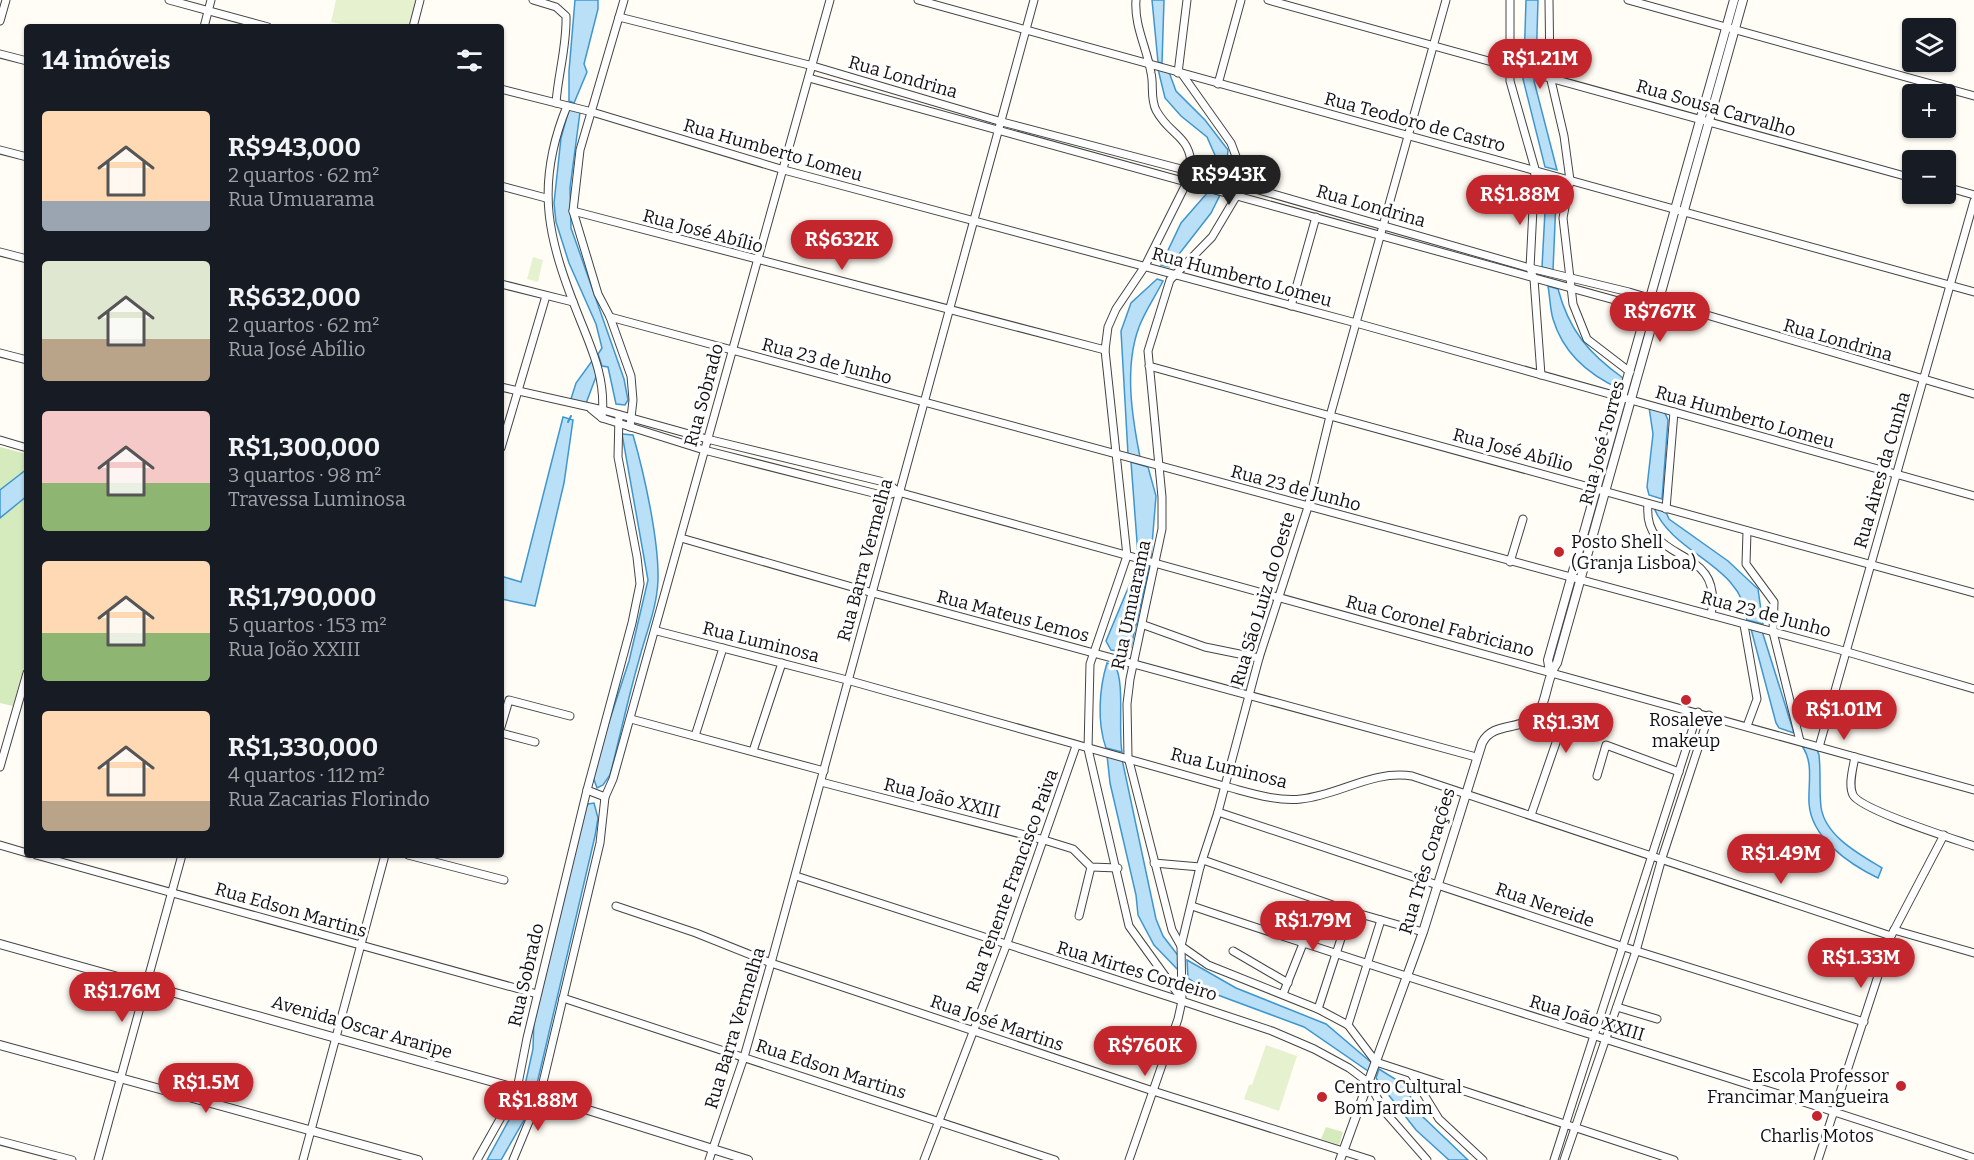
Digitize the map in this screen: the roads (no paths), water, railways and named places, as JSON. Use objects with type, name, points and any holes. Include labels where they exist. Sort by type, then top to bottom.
[{"type":"street","points":[[0,21],[6,0]]},
{"type":"street","points":[[169,0],[257,24]]},
{"type":"street","points":[[205,24],[211,0]]},
{"type":"street","points":[[414,24],[420,0]]},
{"type":"street","points":[[532,0],[556,7],[566,16],[564,50],[558,74],[556,103]]},
{"type":"street","points":[[624,0],[580,150],[573,211],[598,294],[610,317],[631,376],[630,423]]},
{"type":"street","name":"Rua Sobrado","points":[[513,1160],[540,1095],[600,843],[605,797],[657,631],[730,351],[759,262],[830,0]]},
{"type":"street","name":"Rua Teodoro de Castro","points":[[918,0],[1974,292]]},
{"type":"street","name":"Rua Barra Vermelha","points":[[709,1160],[744,1057],[796,876],[898,492],[926,402],[1034,0]]},
{"type":"street","points":[[1136,0],[1140,35],[1148,63],[1156,109],[1188,146],[1192,172]]},
{"type":"street","points":[[1180,74],[1187,0]]},
{"type":"street","points":[[1218,84],[1241,0]]},
{"type":"street","name":"Rua Sousa Carvalho","points":[[1268,0],[1435,44],[1902,175]]},
{"type":"street","name":"Rua São Luiz do Oeste","points":[[1129,1160],[1182,1000],[1181,946],[1202,864],[1259,658],[1308,507],[1330,416],[1446,0]]},
{"type":"street","points":[[1510,0],[1508,66],[1514,100],[1535,169],[1530,268],[1534,279],[1541,375]]},
{"type":"street","points":[[1549,0],[1550,76],[1570,180],[1563,218],[1577,317],[1587,339],[1630,372]]},
{"type":"street","points":[[1628,0],[1974,96]]},
{"type":"street","name":"Rua José Torres","points":[[1730,30],[1734,0]]},
{"type":"street","name":"Rua José Torres","points":[[1550,672],[1557,663],[1576,580],[1626,400],[1656,312],[1654,300],[1675,209],[1705,120],[1730,30],[1743,0]]},
{"type":"street","name":"Rua Londrina","points":[[619,18],[813,66],[1002,122],[1238,184],[1530,268],[1654,300],[1974,394]]},
{"type":"street","points":[[0,54],[24,60]]},
{"type":"street","name":"Rua Umuarama","points":[[1180,74],[1231,143],[1237,159],[1238,184],[1237,195],[1212,237],[1170,280],[1149,340],[1157,466],[1162,497],[1162,529],[1144,625],[1133,663],[1127,704],[1128,757],[1169,922],[1181,946],[1208,965],[1283,994],[1348,1025],[1376,1062]]},
{"type":"street","name":"Rua Londrina","points":[[809,78],[1656,312]]},
{"type":"street","name":"Rua Humberto Lomeu","points":[[504,90],[592,112],[784,170],[1356,323],[1974,496]]},
{"type":"street","points":[[567,106],[555,139],[546,198],[553,243],[573,302],[601,372],[603,414]]},
{"type":"street","name":"Rua José Torres","points":[[1626,400],[1630,372],[1646,308],[1654,300],[1686,212],[1705,120]]},
{"type":"street","points":[[0,150],[24,156]]},
{"type":"street","points":[[1135,167],[1137,158]]},
{"type":"street","name":"Rua Umuarama","points":[[1182,1000],[1129,926],[1118,868],[1088,749],[1088,703],[1093,654],[1127,556],[1105,350],[1108,327],[1144,266],[1192,172]]},
{"type":"street","points":[[504,187],[546,198]]},
{"type":"street","points":[[1956,190],[1974,195]]},
{"type":"street","name":"Rua Aires da Cunha","points":[[1819,747],[1974,201]]},
{"type":"street","name":"Rua José Abílio","points":[[573,211],[950,312],[1105,350]]},
{"type":"street","points":[[1291,306],[1316,217]]},
{"type":"street","points":[[0,252],[24,258]]},
{"type":"street","points":[[504,285],[573,302]]},
{"type":"street","points":[[504,438],[546,296]]},
{"type":"street","name":"Rua 23 de Junho","points":[[610,317],[1845,651],[1974,689]]},
{"type":"street","points":[[0,353],[24,359]]},
{"type":"street","name":"Rua José Abílio","points":[[1149,366],[1974,593]]},
{"type":"street","name":"Rua Coronel Fabriciano","points":[[504,388],[591,409],[704,450],[885,496],[898,492]]},
{"type":"street","points":[[1666,508],[1674,412]]},
{"type":"street","name":"Rua Sobrado","points":[[477,1160],[517,1089],[537,994],[586,789],[632,623],[640,584],[618,457],[619,419]]},
{"type":"street","name":"Rua Coronel Fabriciano","points":[[630,423],[707,439],[888,483],[898,492],[1156,565],[1709,715],[1974,790]]},
{"type":"street","points":[[0,440],[24,447]]},
{"type":"street","points":[[1648,504],[1647,518],[1652,532],[1666,546],[1701,567],[1710,579],[1714,589],[1711,615]]},
{"type":"street","points":[[1510,562],[1523,519]]},
{"type":"street","points":[[1747,531],[1746,564],[1774,602],[1773,632],[1800,741]]},
{"type":"street","name":"Rua Mateus Lemos","points":[[681,538],[1093,654],[1249,694],[1476,757]]},
{"type":"street","points":[[1144,625],[1205,646],[1259,658]]},
{"type":"street","points":[[1744,625],[1757,699],[1748,726]]},
{"type":"street","name":"Rua Luminosa","points":[[657,631],[848,680],[1076,746],[1128,757],[1224,786],[1279,798],[1301,799],[1380,776],[1400,774],[1893,933],[1974,953]]},
{"type":"street","points":[[695,736],[723,648]]},
{"type":"street","points":[[753,751],[782,663]]},
{"type":"street","points":[[1531,815],[1559,734],[1530,720],[1539,713],[1550,672]]},
{"type":"street","points":[[0,767],[2,750],[24,682]]},
{"type":"street","points":[[504,717],[509,700],[570,716]]},
{"type":"street","points":[[1554,1160],[1698,712]]},
{"type":"street","points":[[1564,1160],[1636,951],[1662,858],[1709,715]]},
{"type":"street","points":[[631,719],[824,771]]},
{"type":"street","name":"Rua Três Corações","points":[[1340,1160],[1423,932],[1476,757],[1484,738],[1491,731],[1530,720]]},
{"type":"street","points":[[504,734],[535,742]]},
{"type":"street","points":[[1597,777],[1606,745],[1679,772]]},
{"type":"street","name":"Rua Tenente Francisco Paiva","points":[[924,1160],[1006,946],[1076,746]]},
{"type":"street","points":[[1855,757],[1851,783],[1854,796],[1888,814],[1974,846]]},
{"type":"street","name":"Rua João XXIII","points":[[821,782],[1073,849],[1091,867]]},
{"type":"street","points":[[586,789],[605,797]]},
{"type":"street","name":"Rua Nereide","points":[[1218,812],[1636,951],[1864,1022]]},
{"type":"street","points":[[1818,1160],[1893,933],[1944,835]]},
{"type":"street","points":[[0,845],[24,852]]},
{"type":"street","name":"Rua Edson Martins","points":[[47,858],[537,994]]},
{"type":"street","points":[[98,1160],[181,858]]},
{"type":"street","points":[[303,1160],[384,858]]},
{"type":"street","points":[[420,858],[504,880]]},
{"type":"street","points":[[1154,863],[1202,864],[1423,932]]},
{"type":"street","points":[[1079,916],[1091,867],[1118,868]]},
{"type":"street","name":"Rua Mirtes Cordeiro","points":[[796,876],[1006,946],[1182,1000],[1303,1045],[1349,1068],[1369,1083],[1385,1112],[1427,1160]]},
{"type":"street","points":[[1283,994],[1320,901]]},
{"type":"street","name":"Rua José Martins","points":[[616,906],[696,933],[771,963],[973,1031],[1371,1160]]},
{"type":"street","name":"Rua João XXIII","points":[[1192,906],[1366,965],[1834,1111],[1974,1158]]},
{"type":"street","points":[[1318,1009],[1350,910]]},
{"type":"street","points":[[1348,1025],[1381,920]]},
{"type":"street","name":"Avenida Oscar Araripe","points":[[0,944],[336,1036],[540,1095],[748,1160]]},
{"type":"street","points":[[1233,951],[1288,983]]},
{"type":"street","name":"Rua Edson Martins","points":[[563,998],[940,1120],[1054,1160]]},
{"type":"street","points":[[1617,1006],[1657,1019]]},
{"type":"street","points":[[0,1045],[418,1160]]},
{"type":"street","points":[[1376,1062],[1674,1160]]},
{"type":"street","points":[[1412,1075],[1439,1119],[1483,1160]]},
{"type":"street","points":[[0,1141],[72,1160]]},
{"type":"water","points":[[575,0],[598,0],[598,9],[584,64],[587,72],[574,103],[569,101],[569,71]]},
{"type":"water","points":[[1152,0],[1164,0],[1162,63],[1158,62]]},
{"type":"water","points":[[1526,0],[1538,0],[1536,68],[1524,64]]},
{"type":"water","points":[[1158,69],[1169,72],[1176,91],[1205,120],[1228,150],[1225,179],[1215,176],[1218,162],[1207,137],[1181,116],[1165,98]]},
{"type":"water","points":[[1523,71],[1535,74],[1534,81],[1557,170],[1545,167]]},
{"type":"water","points":[[569,109],[580,112],[570,188],[571,228],[624,379],[628,400],[625,405],[616,404],[608,367],[602,366],[598,354],[602,348],[596,324],[569,263],[556,222],[554,203],[561,138]]},
{"type":"water","points":[[1547,174],[1557,177],[1553,270],[1542,267]]},
{"type":"water","points":[[1208,192],[1220,195],[1211,213],[1169,267],[1161,265],[1181,223]]},
{"type":"water","points":[[1157,279],[1163,281],[1139,327],[1132,359],[1132,409],[1140,457],[1128,454],[1121,331],[1131,303]]},
{"type":"water","points":[[1548,286],[1558,289],[1574,329],[1590,350],[1623,378],[1620,389],[1588,370],[1563,342],[1553,319]]},
{"type":"water","points":[[592,361],[597,374],[585,406],[570,402],[576,383]]},
{"type":"water","points":[[1649,407],[1664,411],[1668,420],[1662,499],[1649,495],[1647,487],[1653,434]]},
{"type":"water","points":[[563,417],[573,420],[564,483],[535,606],[504,600],[504,577],[521,582]]},
{"type":"water","points":[[622,434],[633,435],[642,468],[653,527],[658,580],[653,610],[610,775],[603,785],[597,788],[592,774],[629,661],[648,580]]},
{"type":"water","points":[[1131,462],[1148,467],[1156,496],[1151,557],[1138,555]]},
{"type":"water","points":[[24,471],[24,498],[0,518],[0,490]]},
{"type":"water","points":[[1654,508],[1666,512],[1669,519],[1728,561],[1758,589],[1763,624],[1747,620],[1742,601],[1733,586],[1721,573],[1676,538]]},
{"type":"water","points":[[1139,562],[1150,564],[1131,647],[1119,651],[1111,650],[1106,641]]},
{"type":"water","points":[[1751,629],[1762,631],[1794,733],[1779,728],[1776,723]]},
{"type":"water","points":[[1107,663],[1115,666],[1120,683],[1122,752],[1106,748],[1101,728],[1102,684]]},
{"type":"water","points":[[1802,746],[1817,750],[1819,755],[1821,807],[1829,827],[1844,843],[1882,868],[1878,878],[1855,865],[1833,848],[1817,828],[1811,816],[1810,773],[1808,759]]},
{"type":"water","points":[[1107,755],[1122,759],[1156,919],[1163,936],[1180,958],[1181,973],[1154,945],[1138,915],[1136,895],[1110,783]]},
{"type":"water","points":[[594,803],[598,818],[595,836],[536,1088],[525,1085],[533,1049],[534,1016],[585,809],[588,804]]},
{"type":"water","points":[[1187,960],[1236,988],[1326,1024],[1373,1064],[1371,1073],[1304,1027],[1207,991],[1188,978]]},
{"type":"water","points":[[1379,1069],[1403,1084],[1422,1116],[1468,1160],[1449,1160],[1416,1130],[1376,1078]]},
{"type":"water","points":[[522,1096],[533,1099],[531,1108],[501,1160],[487,1160]]},
{"type":"waterway","points":[[568,422],[571,416]]},
{"type":"place","name":"Posto Shell (Granja Lisboa)","points":[[1559,552]]},
{"type":"place","name":"Rosaleve makeup","points":[[1686,700]]},
{"type":"place","name":"Escola Professor Francimar Mangueira","points":[[1901,1086]]},
{"type":"place","name":"Centro Cultural Bom Jardim","points":[[1322,1097]]},
{"type":"place","name":"Charlis Motos","points":[[1817,1116]]}]
